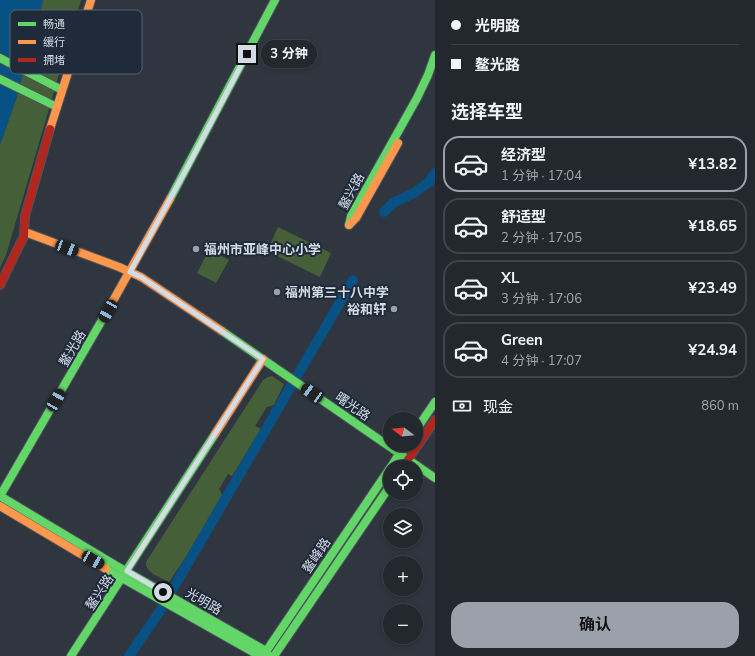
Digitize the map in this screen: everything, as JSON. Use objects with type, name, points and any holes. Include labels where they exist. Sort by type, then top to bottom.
[{"type":"street","points":[[88,10],[91,0]]},
{"type":"street","name":"鳌光路","points":[[0,496],[130,272],[188,166],[275,0]]},
{"type":"street","name":"鳌兴路","points":[[435,55],[424,85],[350,216],[349,225],[356,218],[426,92],[435,71]]},
{"type":"street","points":[[0,58],[10,63]]},
{"type":"street","points":[[32,74],[62,90]]},
{"type":"street","points":[[0,285],[25,232],[25,216],[67,74]]},
{"type":"street","points":[[0,79],[57,107]]},
{"type":"street","name":"曙光路","points":[[25,232],[141,277],[288,376],[408,460]]},
{"type":"street","name":"鳌兴路","points":[[71,656],[263,359]]},
{"type":"street","points":[[423,420],[435,402]]},
{"type":"street","points":[[408,460],[435,420]]},
{"type":"street","name":"鳌峰路","points":[[395,460],[399,454]]},
{"type":"street","name":"曙光路","points":[[423,470],[435,478]]},
{"type":"street","name":"鳌峰路","points":[[264,655],[383,477]]},
{"type":"street","name":"光明路","points":[[0,496],[125,574],[264,655]]},
{"type":"street","name":"鳌峰路","points":[[274,656],[383,496]]},
{"type":"street","name":"光明路","points":[[0,506],[125,574]]},
{"type":"green space","points":[[43,0],[81,0],[78,10],[40,10]]},
{"type":"green space","points":[[23,74],[59,74],[6,255],[0,268],[0,145]]},
{"type":"green space","points":[[278,227],[331,253],[320,277],[267,251]]},
{"type":"green space","points":[[209,250],[229,260],[216,283],[197,273]]},
{"type":"green space","points":[[272,376],[284,384],[274,405],[267,407],[255,426],[261,429],[232,476],[228,474],[219,489],[222,495],[189,552],[169,582],[150,572],[146,566],[146,562],[263,380]]},
{"type":"water","points":[[0,0],[43,0],[40,10],[10,10],[10,74],[23,74],[0,145]]},
{"type":"waterway","points":[[384,212],[393,203],[414,193],[429,182],[435,173]]},
{"type":"waterway","points":[[129,656],[160,611],[353,280]]},
{"type":"traffic: fast","points":[[170,199],[275,0]]},
{"type":"traffic: fast","points":[[349,225],[351,216],[417,98],[428,75],[435,55]]},
{"type":"traffic: fast","points":[[0,58],[10,63]]},
{"type":"traffic: fast","points":[[31,74],[62,90]]},
{"type":"traffic: fast","points":[[0,79],[57,107]]},
{"type":"traffic: fast","points":[[109,308],[0,496],[115,565],[266,651],[269,656]]},
{"type":"traffic: fast","points":[[222,331],[435,478]]},
{"type":"traffic: fast","points":[[423,420],[435,402]]},
{"type":"traffic: fast","points":[[71,656],[215,434]]},
{"type":"traffic: fast","points":[[395,460],[401,452]]},
{"type":"traffic: fast","points":[[263,656],[383,478]]},
{"type":"traffic: fast","points":[[274,656],[383,496]]},
{"type":"traffic: fast","points":[[106,569],[260,656]]},
{"type":"traffic: slow","points":[[88,10],[91,0]]},
{"type":"traffic: slow","points":[[50,129],[67,74]]},
{"type":"traffic: slow","points":[[349,225],[356,218],[398,143]]},
{"type":"traffic: slow","points":[[109,308],[170,199]]},
{"type":"traffic: slow","points":[[25,232],[119,267],[141,277],[222,331]]},
{"type":"traffic: slow","points":[[215,434],[263,359]]},
{"type":"traffic: slow","points":[[0,506],[106,569]]},
{"type":"traffic: jam","points":[[0,285],[24,236],[25,216],[50,129]]},
{"type":"traffic: jam","points":[[408,460],[435,420]]},
{"type":"place","name":"福州市亚峰中心小学","points":[[196,249]]},
{"type":"place","name":"福州第三十八中学","points":[[277,292]]},
{"type":"place","name":"裕和轩","points":[[394,309]]},
{"type":"route","points":[[163,592],[127,571],[263,359],[141,277],[130,272],[247,54]]}]
